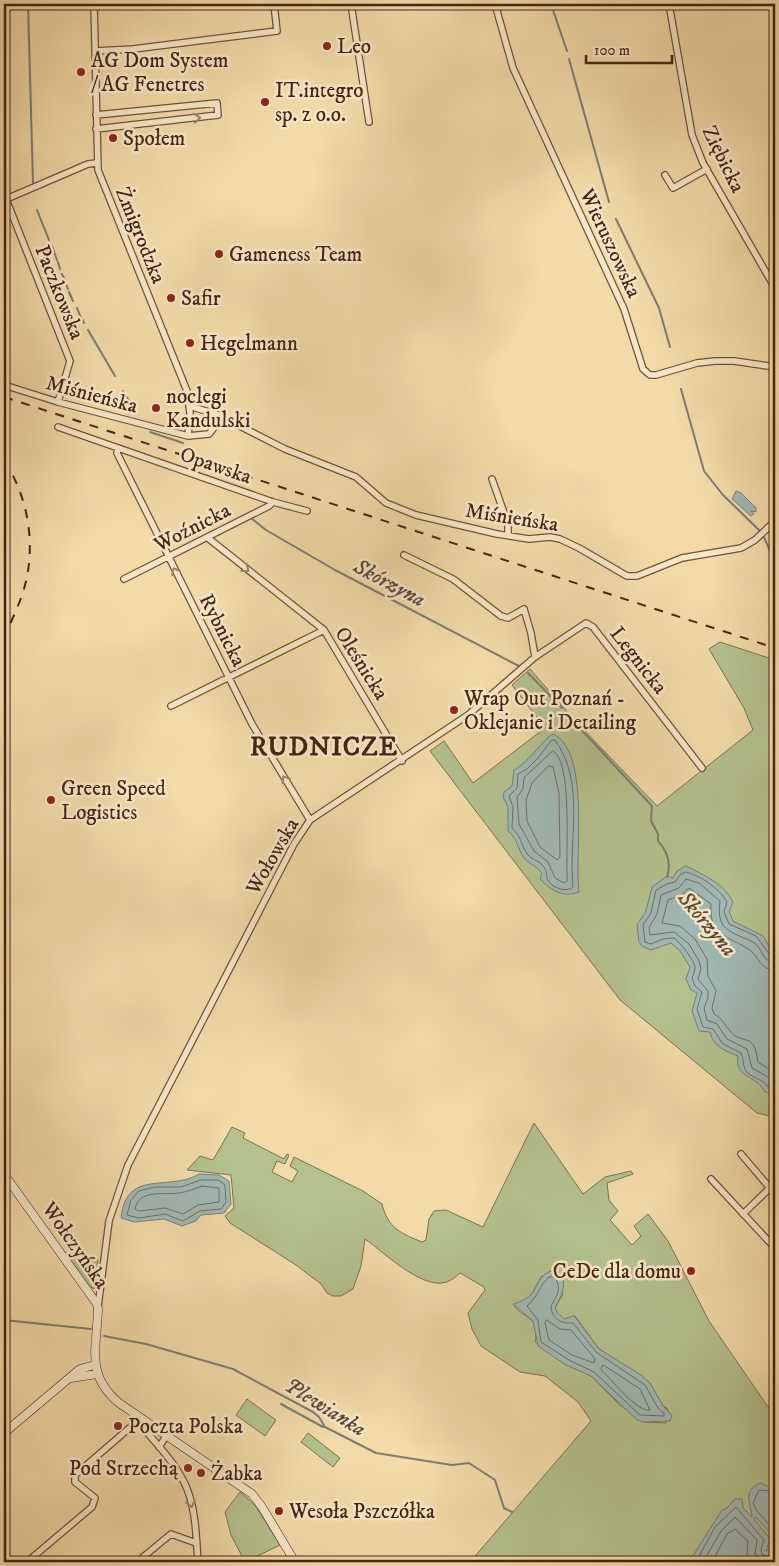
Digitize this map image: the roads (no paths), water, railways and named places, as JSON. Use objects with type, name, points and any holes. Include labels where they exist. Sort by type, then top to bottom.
[{"type":"street","name":"Żmigrodzka","points":[[94,4],[97,163],[112,209],[187,391],[189,406],[188,436]]},
{"type":"street","points":[[95,51],[133,49],[277,31],[274,4]]},
{"type":"street","points":[[351,4],[369,122]]},
{"type":"street","name":"Wieruszowska","points":[[495,4],[513,68],[624,309],[643,369],[650,375],[656,375],[697,363],[725,361],[775,368]]},
{"type":"street","name":"Ziębicka","points":[[669,4],[688,119],[697,150],[775,288]]},
{"type":"street","points":[[96,115],[217,103],[218,115],[96,129]]},
{"type":"street","points":[[4,198],[88,164],[97,163]]},
{"type":"street","points":[[665,175],[673,188],[707,169]]},
{"type":"street","name":"Paczkowska","points":[[4,198],[70,361],[58,402]]},
{"type":"street","name":"Miśnieńska","points":[[4,385],[58,402],[188,436],[209,434],[213,429],[216,414]]},
{"type":"street","name":"Miśnieńska","points":[[189,406],[216,414],[285,449],[356,478],[386,503],[416,515],[529,539],[550,537],[560,539],[624,575],[632,577],[682,558],[741,548],[755,540],[775,521]]},
{"type":"street","name":"Opawska","points":[[58,427],[273,502],[307,511]]},
{"type":"street","name":"Rybnicka","points":[[118,448],[117,453],[252,724],[310,820]]},
{"type":"street","points":[[492,479],[508,524],[508,535]]},
{"type":"street","name":"Woźnicka","points":[[124,580],[208,538],[269,506],[273,502]]},
{"type":"street","name":"Oleśnicka","points":[[208,538],[324,630],[402,761]]},
{"type":"street","points":[[404,555],[453,578],[501,616],[508,618],[524,609],[535,657]]},
{"type":"street","name":"Legnicka","points":[[535,657],[584,623],[590,624],[702,768]]},
{"type":"street","points":[[171,706],[324,630]]},
{"type":"street","name":"Wołowska","points":[[98,1309],[107,1232],[123,1179],[294,844],[310,820],[402,761],[468,715],[535,657]]},
{"type":"street","points":[[741,1154],[773,1185],[775,1194]]},
{"type":"street","name":"Wołczyńska","points":[[4,1174],[98,1309],[95,1365],[97,1374],[108,1394],[140,1420],[167,1435],[255,1497],[295,1562]]},
{"type":"street","points":[[711,1179],[775,1248]]},
{"type":"street","points":[[744,1214],[773,1185]]},
{"type":"street","points":[[4,1433],[80,1369],[95,1365]]},
{"type":"street","points":[[69,1378],[97,1374]]},
{"type":"street","points":[[27,1562],[92,1507],[95,1498],[75,1482],[75,1475],[140,1420],[184,1482],[194,1521],[198,1562]]},
{"type":"street","points":[[159,1447],[167,1435]]},
{"type":"street","points":[[137,1562],[171,1534],[196,1543]]},
{"type":"water","points":[[736,491],[741,493],[756,508],[756,512],[751,511],[754,514],[751,516],[732,499]]},
{"type":"water","points":[[553,734],[565,744],[572,761],[577,782],[579,892],[573,894],[563,894],[549,887],[540,879],[542,874],[540,871],[524,858],[508,831],[508,807],[503,797],[504,792],[512,786],[514,770]]},
{"type":"water","points":[[686,866],[712,880],[729,895],[733,902],[729,912],[733,921],[763,936],[775,956],[775,1092],[770,1094],[743,1073],[738,1063],[738,1056],[717,1045],[710,1032],[699,1031],[692,1011],[697,993],[691,990],[686,979],[690,967],[680,951],[671,943],[651,950],[642,946],[639,942],[637,925],[646,911],[652,887],[667,876],[673,878],[677,871]]},
{"type":"water","points":[[199,1174],[219,1175],[229,1181],[231,1204],[224,1213],[201,1215],[196,1221],[182,1226],[164,1219],[134,1222],[121,1218],[125,1202],[131,1193],[140,1187],[187,1179]]},
{"type":"water","points":[[551,1271],[561,1276],[564,1286],[555,1307],[557,1312],[564,1319],[574,1316],[599,1349],[641,1375],[650,1383],[663,1406],[672,1415],[670,1421],[644,1422],[637,1420],[591,1376],[566,1365],[538,1346],[533,1321],[513,1304],[529,1297],[541,1278]]},
{"type":"water","points":[[760,1483],[770,1487],[775,1484],[775,1538],[756,1517],[754,1519],[770,1539],[766,1551],[770,1549],[775,1552],[775,1562],[692,1562],[691,1559],[722,1510],[727,1508],[735,1499],[742,1499],[743,1508],[752,1517],[749,1494],[754,1486]]},
{"type":"waterway","name":"Skórzyna","points":[[28,4],[33,183]]},
{"type":"waterway","points":[[551,4],[567,51]]},
{"type":"waterway","points":[[569,59],[609,202]]},
{"type":"waterway","name":"Skórzyna","points":[[37,210],[49,240]]},
{"type":"waterway","points":[[616,219],[659,308],[670,347]]},
{"type":"waterway","name":"Skórzyna","points":[[52,246],[57,260]]},
{"type":"waterway","name":"Skórzyna","points":[[58,262],[60,269]]},
{"type":"waterway","name":"Skórzyna","points":[[62,274],[66,283]]},
{"type":"waterway","name":"Skórzyna","points":[[66,284],[68,289]]},
{"type":"waterway","name":"Skórzyna","points":[[69,292],[73,301]]},
{"type":"waterway","name":"Skórzyna","points":[[77,308],[81,318]]},
{"type":"waterway","name":"Skórzyna","points":[[88,330],[115,376]]},
{"type":"waterway","points":[[681,389],[704,471],[723,495],[759,530]]},
{"type":"waterway","name":"Skórzyna","points":[[123,391],[128,399]]},
{"type":"waterway","name":"Skórzyna","points":[[129,400],[132,406]]},
{"type":"waterway","name":"Skórzyna","points":[[150,432],[183,443]]},
{"type":"waterway","name":"Skórzyna","points":[[251,518],[266,530],[335,570],[519,666]]},
{"type":"waterway","points":[[764,537],[775,563]]},
{"type":"waterway","name":"Skórzyna","points":[[528,673],[562,708]]},
{"type":"waterway","name":"Skórzyna","points":[[565,712],[652,806],[651,821],[658,834],[658,841],[664,849],[669,862],[667,877]]},
{"type":"waterway","name":"Plewianka","points":[[4,1320],[91,1329]]},
{"type":"waterway","name":"Plewianka","points":[[104,1336],[146,1344],[233,1369],[313,1412],[319,1417],[325,1427],[376,1453],[452,1465],[469,1463],[495,1480],[504,1508],[512,1512]]},
{"type":"waterway","points":[[281,1404],[323,1427]]},
{"type":"railway","points":[[4,397],[775,648]]},
{"type":"railway","points":[[4,460],[13,475],[25,507],[30,541],[27,575],[23,592],[4,638]]},
{"type":"place","name":"Leo","points":[[327,46]]},
{"type":"place","name":"AG Dom System / AG Fenetres","points":[[81,72]]},
{"type":"place","name":"IT.integro sp. z o.o.","points":[[265,102]]},
{"type":"place","name":"Społem","points":[[113,138]]},
{"type":"place","name":"Gameness Team","points":[[219,254]]},
{"type":"place","name":"Safir","points":[[171,298]]},
{"type":"place","name":"Hegelmann","points":[[190,343]]},
{"type":"place","name":"noclegi Kandulski","points":[[156,408]]},
{"type":"place","name":"Wrap Out Poznań - Oklejanie i Detailing","points":[[454,710]]},
{"type":"place","name":"Green Speed Logistics","points":[[51,800]]},
{"type":"place","name":"CeDe dla domu","points":[[691,1271]]},
{"type":"place","name":"Poczta Polska","points":[[118,1426]]},
{"type":"place","name":"Pod Strzechą","points":[[188,1468]]},
{"type":"place","name":"Żabka","points":[[201,1473]]},
{"type":"place","name":"Wesoła Pszczółka","points":[[279,1511]]},
{"type":"district","name":"RUDNICZE","points":[[324,746]]}]
